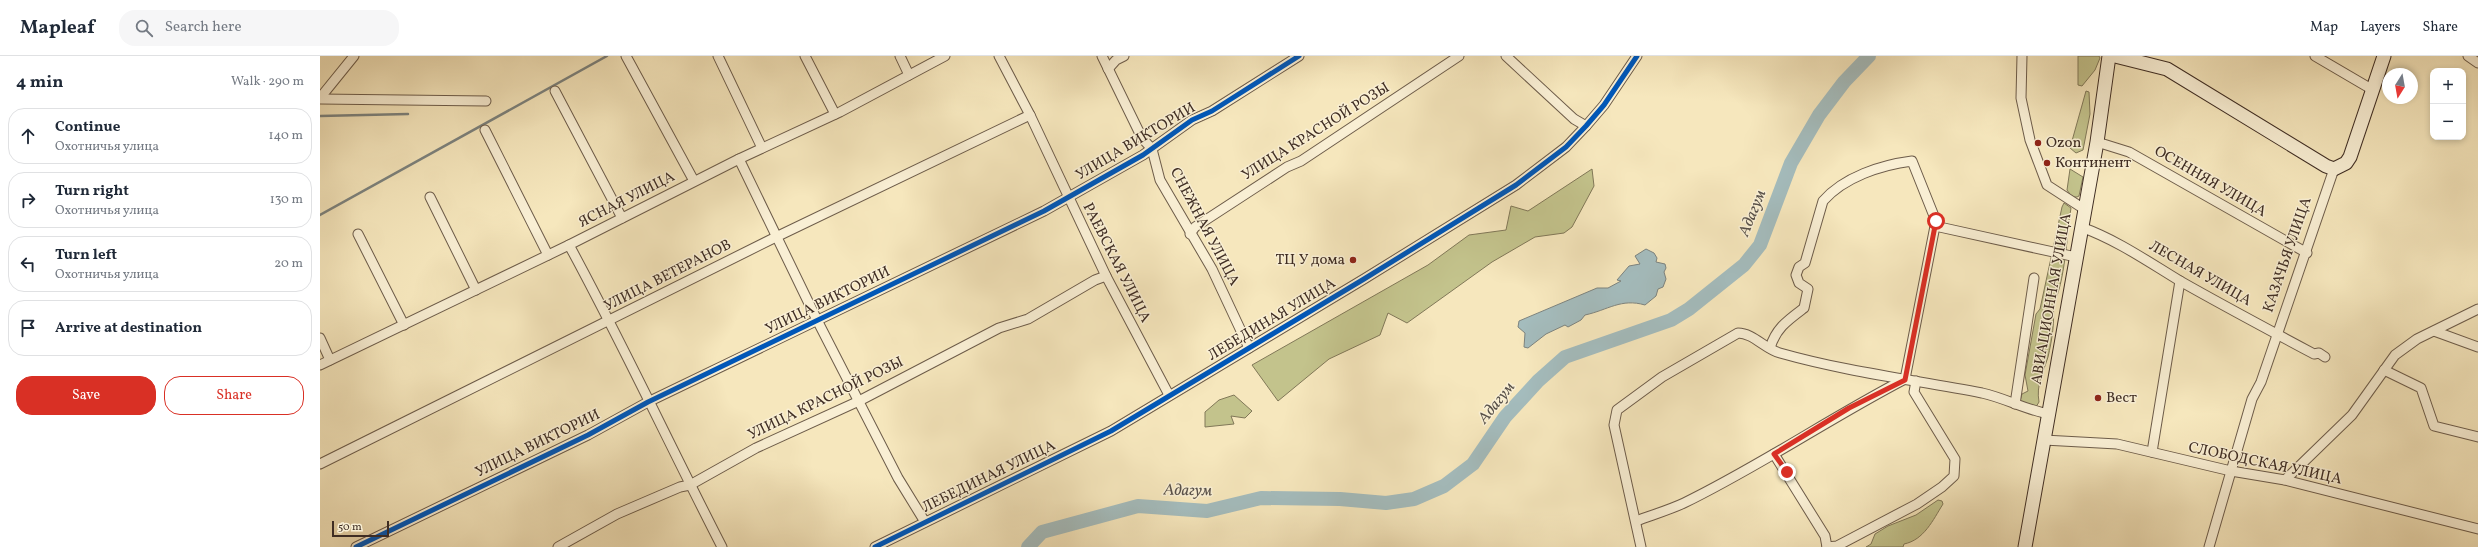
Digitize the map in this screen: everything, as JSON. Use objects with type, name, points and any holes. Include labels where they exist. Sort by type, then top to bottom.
[{"type":"main road","name":"АВИАЦИОННАЯ УЛИЦА","points":[[2025,547],[2084,208],[2097,142],[2109,56]]},
{"type":"main road","points":[[2115,56],[2131,58],[2167,69],[2326,166],[2334,169],[2346,164],[2350,157],[2384,56]]},
{"type":"street","points":[[320,98],[354,56]]},
{"type":"street","points":[[626,56],[694,182]]},
{"type":"street","points":[[718,56],[762,148]]},
{"type":"street","points":[[806,56],[834,114]]},
{"type":"street","points":[[900,56],[909,75]]},
{"type":"street","name":"ЯСНАЯ УЛИЦА","points":[[320,365],[569,245],[739,159],[834,114],[944,56]]},
{"type":"street","name":"РАЕВСКАЯ УЛИЦА","points":[[999,56],[1030,115],[1067,197],[1106,276],[1169,395]]},
{"type":"street","name":"СНЕЖНАЯ УЛИЦА","points":[[1102,56],[1142,138],[1152,149],[1160,180],[1190,234],[1212,269],[1249,348]]},
{"type":"street","points":[[1108,69],[1116,60],[1124,56]]},
{"type":"street","name":"УЛИЦА ВИКТОРИИ","points":[[356,547],[588,435],[648,402],[1030,218],[1152,149],[1192,120],[1212,111],[1299,56]]},
{"type":"street","name":"УЛИЦА КРАСНОЙ РОЗЫ","points":[[1190,234],[1196,227],[1287,167],[1301,161],[1459,56]]},
{"type":"street","points":[[1506,56],[1574,119],[1586,126]]},
{"type":"street","name":"ЛЕБЕДИНАЯ УЛИЦА","points":[[874,547],[1111,431],[1364,280],[1516,185],[1566,147],[1586,126],[1604,106],[1637,56]]},
{"type":"street","points":[[2022,56],[2021,98],[2030,140],[2047,185],[2084,208]]},
{"type":"street","points":[[2315,56],[2373,90]]},
{"type":"street","points":[[2468,56],[2478,63]]},
{"type":"street","points":[[555,91],[622,218]]},
{"type":"street","points":[[320,98],[486,101]]},
{"type":"street","name":"УЛИЦА ВЕТЕРАНОВ","points":[[320,464],[611,321],[776,237],[1030,115]]},
{"type":"street","points":[[485,130],[548,255]]},
{"type":"street","name":"ОСЕННЯЯ УЛИЦА","points":[[2097,142],[2129,152],[2307,254]]},
{"type":"street","points":[[739,159],[776,237],[859,402],[898,478],[925,522]]},
{"type":"street","points":[[1770,348],[1773,337],[1783,323],[1804,308],[1808,289],[1800,283],[1796,275],[1799,267],[1805,264],[1823,201],[1829,194],[1870,171],[1912,162],[1936,221],[1905,380]]},
{"type":"street","name":"КАЗАЧЬЯ УЛИЦА","points":[[2209,547],[2252,399],[2261,382],[2307,254],[2334,169]]},
{"type":"street","points":[[430,198],[476,290]]},
{"type":"street","points":[[1935,226],[2076,257]]},
{"type":"street","name":"ЛЕСНАЯ УЛИЦА","points":[[2081,227],[2110,238],[2180,281],[2314,354],[2319,353],[2325,357]]},
{"type":"street","points":[[358,234],[404,325]]},
{"type":"street","points":[[569,245],[611,321],[648,402],[722,547]]},
{"type":"street","name":"УЛИЦА КРАСНОЙ РОЗЫ","points":[[558,547],[617,514],[680,487],[690,485],[756,448],[859,402],[999,328],[1028,319],[1095,280],[1106,276]]},
{"type":"street","points":[[2015,404],[2034,278]]},
{"type":"street","points":[[2152,452],[2180,281]]},
{"type":"street","points":[[2285,480],[2352,415],[2395,355],[2417,339],[2478,310]]},
{"type":"street","points":[[2434,331],[2478,346]]},
{"type":"street","points":[[1641,547],[1614,425],[1618,410],[1662,378],[1738,333],[1750,336],[1758,343],[1778,353],[1905,380],[1984,394],[2049,414]]},
{"type":"street","points":[[320,338],[330,360]]},
{"type":"street","points":[[2384,370],[2421,388],[2434,426],[2478,437]]},
{"type":"street","points":[[1636,521],[1683,503],[1774,454],[1849,408],[1905,380]]},
{"type":"street","points":[[1774,454],[1825,536],[1827,547],[1836,546],[1918,504],[1942,487],[1954,476],[1956,459],[1914,392],[1916,381]]},
{"type":"street","name":"СЛОБОДСКАЯ УЛИЦА","points":[[2044,440],[2118,444],[2230,471],[2285,480],[2478,528]]},
{"type":"green space","points":[[2078,56],[2099,56],[2100,58],[2095,70],[2082,86],[2078,85]]},
{"type":"green space","points":[[2086,91],[2089,92],[2090,114],[2083,150],[2076,153],[2070,148]]},
{"type":"green space","points":[[1592,169],[1594,186],[1572,227],[1564,233],[1535,237],[1492,262],[1407,323],[1388,313],[1380,335],[1329,359],[1278,401],[1252,365],[1428,265],[1469,235],[1506,230],[1511,206],[1528,211]]},
{"type":"green space","points":[[2070,169],[2083,177],[2079,196],[2077,197],[2072,197],[2067,190]]},
{"type":"green space","points":[[2064,203],[2071,208],[2063,272],[2053,304],[2054,317],[2052,337],[2048,357],[2038,390],[2039,402],[2036,407],[2031,408],[2020,401],[2022,394],[2028,391],[2025,375],[2036,314],[2040,309]]},
{"type":"green space","points":[[1234,395],[1252,411],[1245,418],[1231,416],[1234,424],[1205,427],[1205,412],[1219,400]]},
{"type":"green space","points":[[1938,500],[1942,501],[1943,504],[1932,523],[1922,534],[1911,542],[1904,544],[1903,547],[1866,547],[1871,544],[1875,534],[1888,526],[1916,515]]},
{"type":"water","points":[[1646,249],[1654,253],[1657,258],[1656,262],[1665,264],[1666,268],[1664,272],[1666,279],[1663,287],[1658,289],[1656,296],[1645,305],[1636,303],[1622,304],[1585,315],[1581,320],[1568,327],[1565,325],[1546,334],[1528,348],[1524,347],[1525,333],[1518,327],[1519,321],[1597,288],[1608,288],[1621,281],[1617,280],[1629,266],[1640,264],[1635,256]]},
{"type":"waterway","points":[[320,215],[607,56]]},
{"type":"waterway","name":"Адагум","points":[[1028,547],[1042,532],[1138,506],[1207,511],[1261,498],[1340,499],[1386,503],[1414,499],[1444,486],[1473,464],[1505,417],[1538,381],[1565,357],[1671,320],[1689,309],[1744,265],[1760,245],[1791,163],[1819,115],[1844,82],[1869,56]]},
{"type":"waterway","points":[[320,116],[408,114]]},
{"type":"cycle path","points":[[356,547],[588,435],[648,402],[1044,211],[1143,155],[1192,120],[1212,111],[1299,56]]},
{"type":"cycle path","points":[[875,547],[1111,431],[1364,279],[1516,185],[1566,147],[1586,126],[1604,105],[1637,56]]},
{"type":"place","name":"Ozon","points":[[2038,143]]},
{"type":"place","name":"Континент","points":[[2047,163]]},
{"type":"place","name":"ТЦ У дома","points":[[1353,260]]},
{"type":"place","name":"Вест","points":[[2098,398]]},
{"type":"route","points":[[1787,472],[1774,454],[1849,408],[1905,380],[1936,221]]}]
